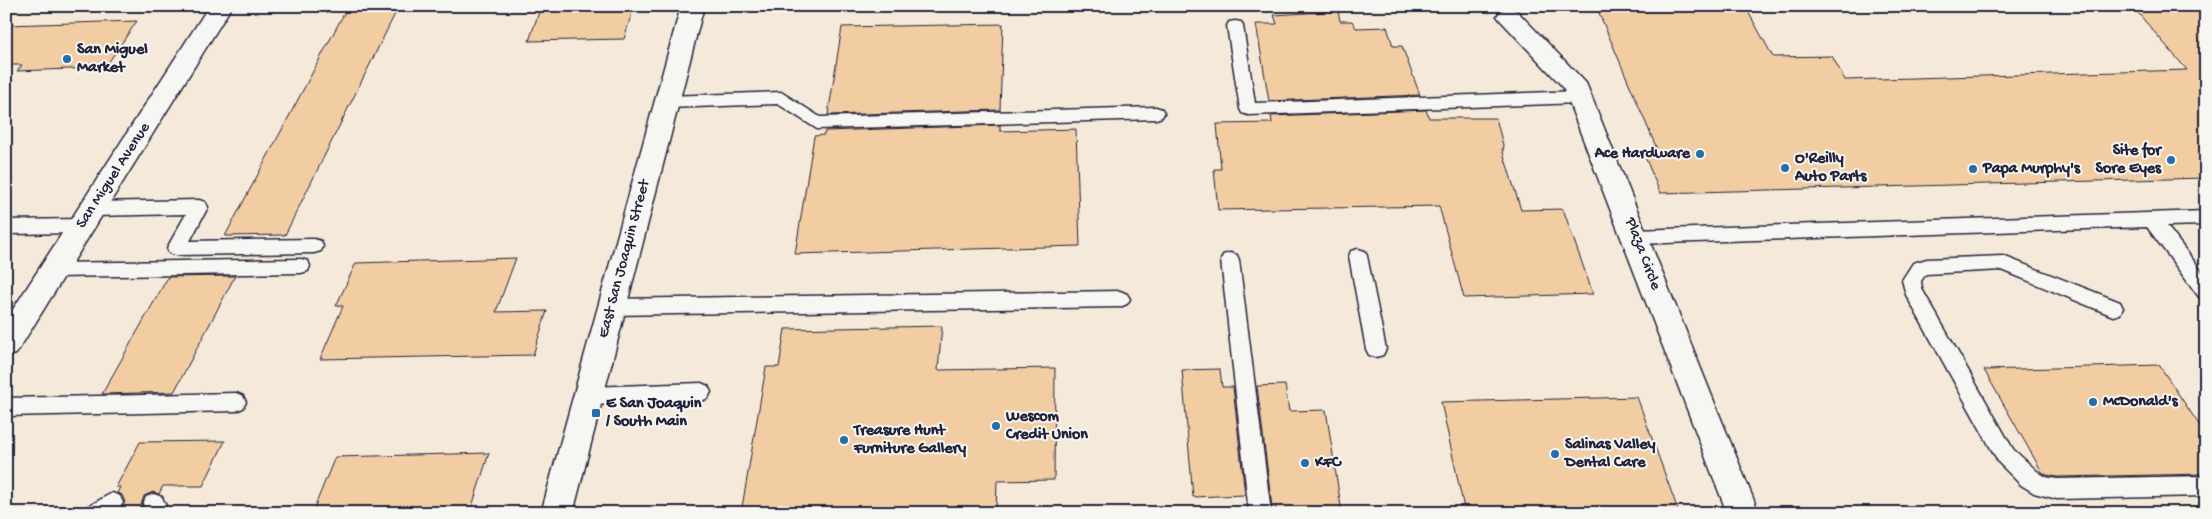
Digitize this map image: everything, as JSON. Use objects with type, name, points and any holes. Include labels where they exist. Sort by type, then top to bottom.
[{"type":"street","name":"San Miguel Avenue","points":[[6,345],[222,6]]},
{"type":"street","name":"East San Joaquin Street","points":[[557,513],[693,6]]},
{"type":"street","name":"Plaza Circle","points":[[1512,11],[1574,83],[1743,513]]},
{"type":"lane","points":[[1235,26],[1248,108],[1580,97]]},
{"type":"lane","points":[[667,102],[781,98],[817,123],[1156,113]]},
{"type":"lane","points":[[6,227],[199,207],[176,248],[314,246]]},
{"type":"lane","points":[[1635,237],[2206,218]]},
{"type":"lane","points":[[2152,220],[2206,292]]},
{"type":"lane","points":[[1358,256],[1376,349]]},
{"type":"lane","points":[[1230,260],[1260,513]]},
{"type":"lane","points":[[2113,308],[2004,263],[1928,266],[1920,268],[1911,280],[1913,290],[2006,456],[2029,478],[2042,486],[2057,490],[2206,486]]},
{"type":"lane","points":[[54,270],[301,266]]},
{"type":"lane","points":[[612,307],[1120,298]]},
{"type":"lane","points":[[588,396],[701,392]]},
{"type":"lane","points":[[6,407],[236,402]]},
{"type":"shaded area","points":[[6,6],[2206,6],[2206,513],[6,513]]},
{"type":"building","points":[[348,6],[399,6],[285,235],[225,236]]},
{"type":"building","points":[[541,6],[634,6],[624,39],[529,41]]},
{"type":"building","points":[[1596,6],[1745,6],[1773,57],[1832,56],[1845,80],[2187,70],[2132,6],[2206,6],[2206,178],[1660,193],[1643,152],[1657,149]]},
{"type":"building","points":[[1338,11],[1340,21],[1352,21],[1356,28],[1387,27],[1393,46],[1402,46],[1420,95],[1269,101],[1256,24],[1277,24],[1274,15]]},
{"type":"building","points":[[137,21],[108,63],[100,63],[96,68],[17,71],[22,65],[6,65],[6,25]]},
{"type":"building","points":[[1003,24],[1000,110],[828,115],[842,27]]},
{"type":"building","points":[[1426,110],[1429,118],[1496,118],[1504,149],[1502,149],[1521,210],[1563,209],[1593,294],[1464,298],[1439,206],[1218,210],[1214,169],[1221,169],[1217,124],[1272,123],[1271,116]]},
{"type":"building","points":[[1000,125],[1000,131],[1076,129],[1080,246],[795,254],[814,136],[824,135],[825,131]]},
{"type":"building","points":[[516,258],[496,312],[547,311],[533,355],[320,359],[343,306],[336,306],[356,263]]},
{"type":"building","points":[[235,276],[174,392],[102,394],[168,277]]},
{"type":"building","name":"Treasure Hunt Furniture Gallery","points":[[942,326],[938,370],[1055,368],[1054,480],[997,481],[996,513],[741,513],[766,367],[779,367],[785,329]]},
{"type":"building","name":"McDonald's","points":[[2159,365],[2206,435],[2206,474],[2057,477],[2047,475],[2042,472],[1984,370]]},
{"type":"building","points":[[1220,369],[1222,387],[1233,387],[1245,495],[1193,497],[1182,370]]},
{"type":"building","points":[[1285,385],[1289,411],[1326,410],[1342,513],[1276,513],[1276,507],[1272,507],[1257,386]]},
{"type":"building","name":"Salinas Valley Dental Care","points":[[1637,397],[1679,513],[1465,513],[1441,402]]},
{"type":"building","points":[[225,441],[203,486],[163,486],[159,494],[153,492],[144,496],[141,505],[145,513],[116,513],[125,502],[122,495],[117,493],[120,487],[116,487],[140,442]]},
{"type":"building","points":[[489,453],[470,513],[312,513],[335,457]]},
{"type":"place","name":"San Miguel Market","points":[[67,59]]},
{"type":"place","name":"Ace Hardware","points":[[1700,154]]},
{"type":"place","name":"Site for Sore Eyes","points":[[2171,160]]},
{"type":"place","name":"O'Reilly Auto Parts","points":[[1785,168]]},
{"type":"place","name":"Papa Murphy's","points":[[1973,169]]},
{"type":"place","name":"McDonald's","points":[[2093,402]]},
{"type":"place","name":"E San Joaquin / South Main","points":[[596,413]]},
{"type":"place","name":"Wescom Credit Union","points":[[996,426]]},
{"type":"place","name":"Treasure Hunt Furniture Gallery","points":[[844,440]]},
{"type":"place","name":"Salinas Valley Dental Care","points":[[1555,454]]},
{"type":"place","name":"KFC","points":[[1305,463]]}]
